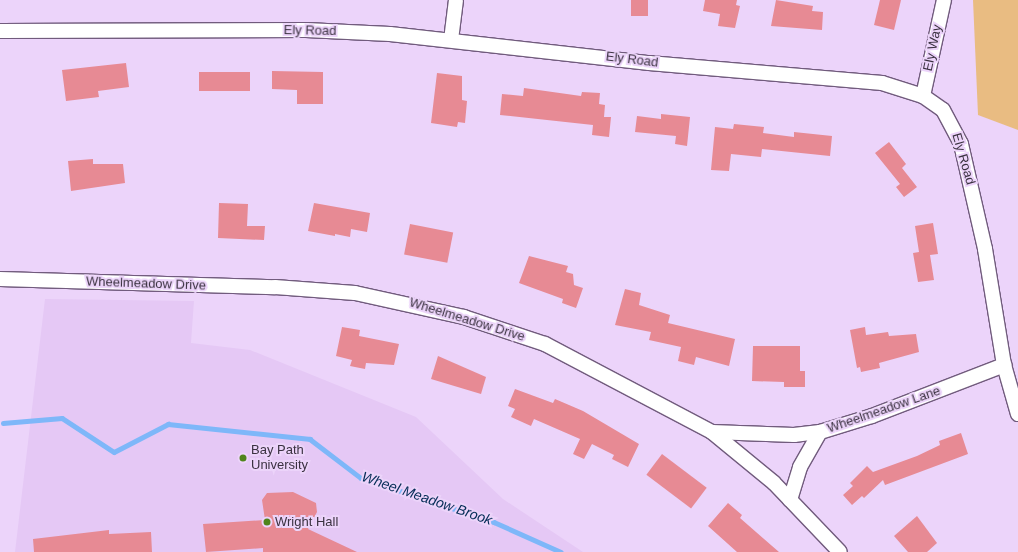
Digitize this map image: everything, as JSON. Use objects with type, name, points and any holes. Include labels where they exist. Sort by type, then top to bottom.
[{"type":"street","points":[[451,40],[456,0]]},
{"type":"street","name":"Ely Way","points":[[923,96],[944,0]]},
{"type":"street","name":"Ely Road","points":[[0,32],[306,30],[451,40],[649,63],[882,84],[923,96],[943,110],[961,144],[985,249],[1004,365],[1018,414]]},
{"type":"street","name":"Wheelmeadow Drive","points":[[0,279],[275,287],[356,293],[401,300],[464,317],[545,344],[712,432],[754,465],[840,552]]},
{"type":"street","name":"Wheelmeadow Lane","points":[[712,432],[794,435],[820,432],[872,416],[1004,365]]},
{"type":"street","points":[[790,500],[800,467],[820,432]]},
{"type":"shaded area","points":[[973,0],[1018,0],[1018,130],[978,115]]},
{"type":"shaded area","name":"Bay Path University","points":[[45,299],[194,301],[191,343],[250,350],[416,417],[503,499],[583,552],[15,552]]},
{"type":"building","points":[[631,0],[648,0],[648,16],[631,16]]},
{"type":"building","points":[[705,0],[737,0],[736,5],[740,6],[735,28],[718,26],[720,14],[703,11]]},
{"type":"building","points":[[776,0],[813,6],[812,11],[823,12],[822,30],[771,26]]},
{"type":"building","points":[[880,0],[901,0],[894,30],[874,25]]},
{"type":"building","points":[[126,63],[129,87],[98,91],[99,97],[66,101],[62,70]]},
{"type":"building","points":[[272,71],[323,72],[323,104],[297,104],[297,90],[272,89]]},
{"type":"building","points":[[199,72],[250,72],[250,91],[199,91]]},
{"type":"building","points":[[437,73],[462,76],[462,100],[467,101],[465,123],[458,122],[457,127],[431,123]]},
{"type":"building","points":[[524,88],[581,96],[582,92],[600,93],[599,104],[605,105],[604,117],[611,117],[609,137],[592,135],[593,125],[500,115],[502,94],[523,96]]},
{"type":"building","points":[[661,114],[690,117],[687,146],[675,144],[676,136],[635,132],[637,116],[661,119]]},
{"type":"building","points":[[734,124],[764,127],[763,133],[794,137],[794,132],[832,136],[830,156],[762,149],[761,157],[731,154],[729,171],[711,170],[715,127],[733,129]]},
{"type":"building","points":[[889,142],[906,164],[902,168],[917,187],[904,197],[896,187],[900,184],[875,153]]},
{"type":"building","points":[[93,159],[93,164],[123,164],[125,183],[71,191],[68,161]]},
{"type":"building","points":[[219,203],[248,204],[247,226],[265,226],[264,240],[218,238]]},
{"type":"building","points":[[314,203],[370,213],[367,232],[351,229],[350,237],[308,231]]},
{"type":"building","points":[[933,223],[938,254],[930,255],[934,280],[918,282],[913,253],[919,252],[915,226]]},
{"type":"building","points":[[410,224],[453,232],[447,263],[404,254]]},
{"type":"building","points":[[529,256],[568,266],[566,272],[573,274],[574,285],[583,288],[576,308],[562,303],[563,299],[519,283]]},
{"type":"building","points":[[625,289],[641,293],[639,305],[670,315],[668,323],[735,339],[729,366],[696,357],[694,365],[678,361],[681,347],[649,340],[651,332],[615,325]]},
{"type":"building","points":[[342,327],[360,330],[359,336],[399,344],[394,365],[366,363],[365,369],[350,366],[352,360],[336,356]]},
{"type":"building","points":[[865,327],[866,335],[888,332],[889,336],[916,334],[919,352],[879,363],[880,368],[861,372],[860,367],[857,368],[850,330]]},
{"type":"building","points":[[753,346],[800,346],[800,371],[805,371],[805,387],[784,387],[784,382],[752,381]]},
{"type":"building","points":[[438,356],[486,377],[481,394],[431,379]]},
{"type":"building","points":[[515,389],[553,403],[555,399],[583,411],[639,444],[628,467],[612,459],[614,455],[592,444],[584,459],[573,454],[580,439],[534,419],[531,426],[511,417],[515,409],[508,406]]},
{"type":"building","points":[[961,433],[968,454],[885,485],[883,480],[864,498],[862,496],[852,505],[843,495],[853,486],[850,483],[867,466],[873,472],[917,456],[940,445],[939,441]]},
{"type":"building","points":[[662,454],[707,488],[691,508],[646,475]]},
{"type":"building","name":"Wright Hall","points":[[293,492],[316,503],[317,512],[308,529],[357,552],[263,552],[263,548],[206,552],[203,524],[265,520],[262,500],[267,493]]},
{"type":"building","points":[[728,503],[742,515],[740,518],[779,552],[737,552],[708,526]]},
{"type":"building","points":[[917,516],[937,543],[927,552],[908,552],[894,536]]},
{"type":"building","points":[[109,530],[109,534],[151,532],[152,552],[34,552],[33,539]]},
{"type":"waterway","name":"Wheel Meadow Brook","points":[[3,423],[62,418],[114,452],[168,424],[310,439],[361,478],[494,522],[561,552]]},
{"type":"place","name":"Bay Path University","points":[[243,458]]},
{"type":"place","name":"Wright Hall","points":[[267,522]]}]
